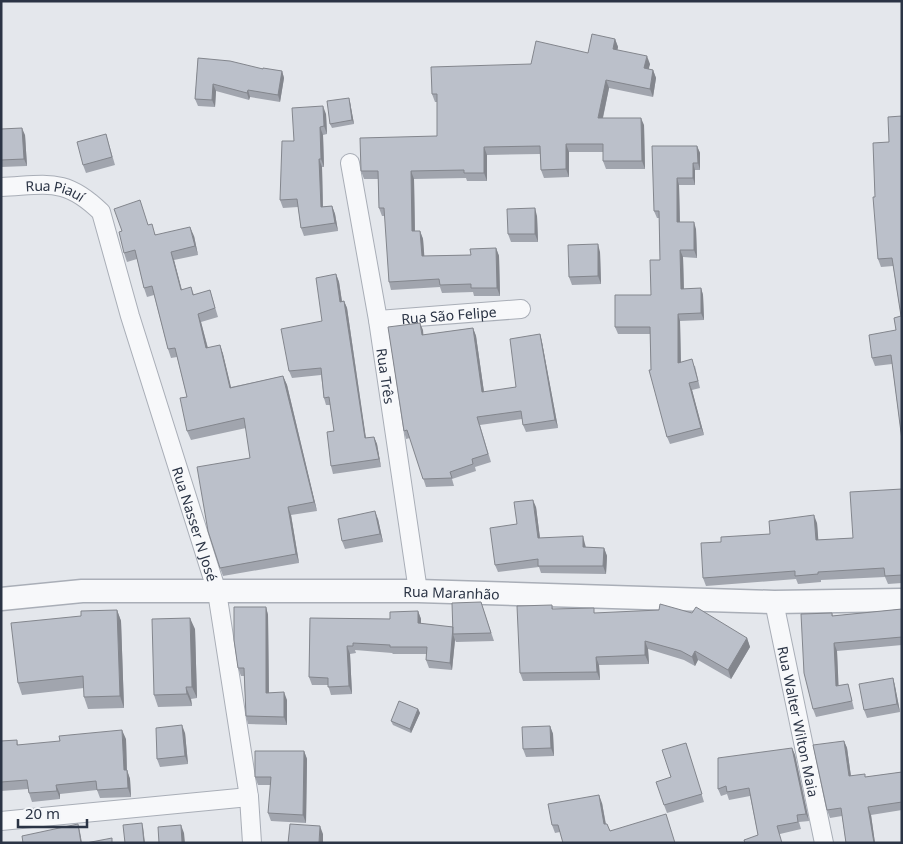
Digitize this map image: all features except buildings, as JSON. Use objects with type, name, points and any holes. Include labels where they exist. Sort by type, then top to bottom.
[{"type":"street","name":"Rua Três","points":[[350,163],[378,320],[418,591]]},
{"type":"street","name":"Rua Piauí","points":[[1,187],[61,185],[88,200],[101,212]]},
{"type":"street","name":"Rua Nasser N José","points":[[101,212],[130,316],[217,592],[249,798],[252,843]]},
{"type":"street","name":"Rua São Felipe","points":[[378,320],[520,309]]},
{"type":"street","name":"Rua Maranhão","points":[[1,599],[82,591],[418,591],[774,602],[902,600]]},
{"type":"street","name":"Rua Walter Wilton Maia","points":[[774,602],[824,843]]},
{"type":"street","points":[[1,821],[249,798]]}]
